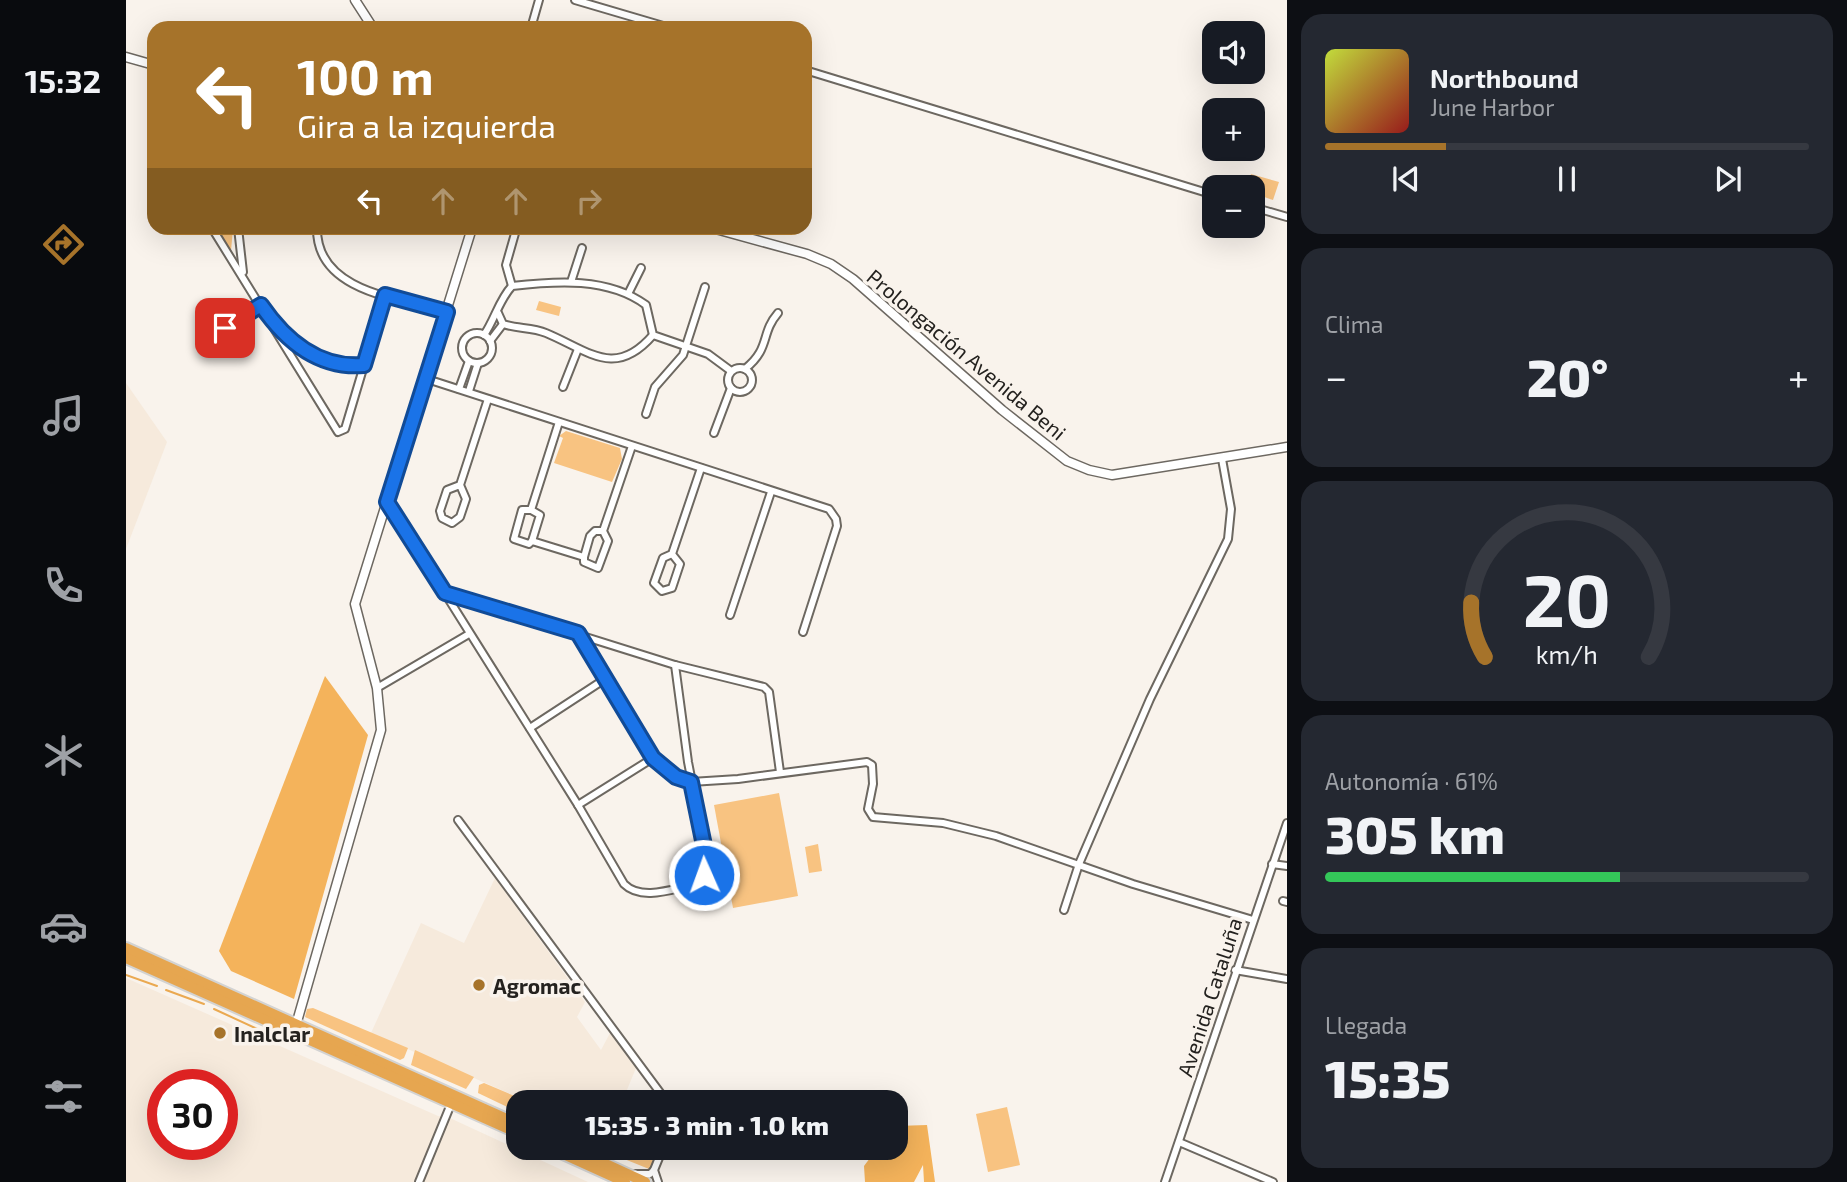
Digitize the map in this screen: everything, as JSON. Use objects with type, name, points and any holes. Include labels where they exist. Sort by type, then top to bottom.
[{"type":"highway","points":[[126,948],[506,1119]]},
{"type":"highway","points":[[126,958],[506,1128]]},
{"type":"highway","points":[[580,1160],[625,1178],[645,1182]]},
{"type":"highway","points":[[593,1160],[625,1178]]},
{"type":"street","points":[[355,0],[368,21]]},
{"type":"street","points":[[533,21],[539,0]]},
{"type":"street","points":[[575,0],[646,21]]},
{"type":"street","points":[[126,57],[147,63]]},
{"type":"street","points":[[812,72],[1202,191]]},
{"type":"street","points":[[1265,211],[1287,218]]},
{"type":"street","points":[[216,235],[338,432],[345,429],[385,295]]},
{"type":"street","points":[[239,235],[246,281]]},
{"type":"street","points":[[318,235],[323,256],[335,273],[351,284],[447,312]]},
{"type":"street","points":[[296,1025],[381,730],[377,688],[355,604],[470,235]]},
{"type":"street","points":[[512,286],[506,265],[515,235]]},
{"type":"street","name":"Prolongación Avenida Beni","points":[[742,235],[831,264],[853,279],[1002,410],[1067,461],[1089,470],[1112,475],[1287,447]]},
{"type":"street","points":[[571,282],[582,248]]},
{"type":"street","points":[[629,292],[641,268]]},
{"type":"street","points":[[484,335],[498,313],[503,296],[512,286],[571,282],[629,292],[646,305],[653,335]]},
{"type":"street","points":[[646,414],[655,387],[676,366],[686,345],[705,287]]},
{"type":"street","points":[[225,328],[261,305]]},
{"type":"street","points":[[498,313],[503,324],[514,328],[543,332],[578,349],[626,359],[640,350],[653,335]]},
{"type":"street","points":[[746,369],[760,357],[771,321],[778,313]]},
{"type":"street","points":[[469,391],[478,363],[490,355],[490,341],[503,324]]},
{"type":"street","points":[[277,330],[319,359],[340,365],[364,365]]},
{"type":"street","points":[[478,363],[470,361],[464,353],[464,343],[475,334],[484,335],[490,341]]},
{"type":"street","points":[[653,335],[708,354],[731,371]]},
{"type":"street","points":[[564,387],[578,349]]},
{"type":"street","points":[[459,388],[470,361]]},
{"type":"street","points":[[738,367],[746,369],[751,375],[750,387],[738,392],[731,388],[727,378],[731,371],[738,367]]},
{"type":"street","points":[[427,379],[829,509],[836,519],[803,632]]},
{"type":"street","points":[[714,433],[731,388]]},
{"type":"street","points":[[460,485],[447,490],[440,512],[442,518],[452,523],[460,517],[466,499],[460,485],[488,399]]},
{"type":"street","points":[[531,510],[559,422]]},
{"type":"street","points":[[603,531],[595,531],[590,537],[584,557],[584,562],[598,568],[602,565],[608,541],[603,531],[632,446]]},
{"type":"street","points":[[1064,910],[1079,864],[1150,699],[1228,539],[1231,509],[1222,459]]},
{"type":"street","points":[[672,554],[680,564],[672,588],[662,591],[654,583],[663,558],[672,554],[701,468]]},
{"type":"street","points":[[730,615],[771,492]]},
{"type":"street","points":[[387,502],[578,805],[624,884],[632,892],[641,894],[698,884],[708,865],[691,782],[675,665]]},
{"type":"street","points":[[532,541],[540,515],[531,510],[522,510],[513,533],[514,539],[521,543],[532,541],[584,557]]},
{"type":"street","points":[[445,593],[675,665],[758,685],[769,692],[780,772]]},
{"type":"street","points":[[578,633],[653,758],[676,777],[691,782],[867,762],[872,765],[873,784],[868,809],[873,817],[943,823],[996,836],[1253,920]]},
{"type":"street","points":[[377,688],[469,634]]},
{"type":"street","points":[[530,728],[605,679]]},
{"type":"street","points":[[578,805],[653,758]]},
{"type":"street","points":[[458,820],[658,1090]]},
{"type":"street","name":"Avenida Cataluña","points":[[1165,1182],[1287,823]]},
{"type":"street","points":[[1272,864],[1287,866]]},
{"type":"street","points":[[1235,970],[1287,979]]},
{"type":"street","points":[[419,1182],[450,1104]]},
{"type":"street","points":[[1179,1142],[1273,1182]]},
{"type":"street","points":[[625,1178],[650,1174],[658,1160]]},
{"type":"street","points":[[654,1170],[658,1182]]},
{"type":"shaded area","points":[[1265,178],[1279,182],[1273,200],[1265,197]]},
{"type":"shaded area","points":[[221,235],[232,235],[231,251]]},
{"type":"shaded area","points":[[539,301],[561,307],[559,316],[536,310]]},
{"type":"shaded area","points":[[126,383],[167,442],[126,549]]},
{"type":"shaded area","points":[[566,431],[620,448],[622,459],[612,482],[554,463],[563,438],[559,436]]},
{"type":"shaded area","points":[[325,676],[368,735],[294,999],[231,971],[219,951]]},
{"type":"shaded area","points":[[779,793],[798,896],[733,908],[714,805]]},
{"type":"shaded area","points":[[818,844],[822,871],[809,873],[805,847]]},
{"type":"shaded area","points":[[495,878],[585,1002],[577,1017],[601,1050],[610,1033],[636,1068],[627,1090],[506,1092],[371,1033],[421,923],[464,943]]},
{"type":"shaded area","points":[[126,978],[506,1144],[506,1160],[541,1160],[588,1182],[126,1182]]},
{"type":"shaded area","points":[[313,1008],[408,1048],[404,1058],[400,1060],[305,1017],[307,1009]]},
{"type":"shaded area","points":[[415,1050],[474,1077],[466,1089],[411,1065]]},
{"type":"shaded area","points":[[484,1083],[506,1092],[506,1106],[478,1093],[479,1085]]},
{"type":"shaded area","points":[[1007,1107],[1020,1165],[988,1172],[976,1114]]},
{"type":"shaded area","points":[[927,1125],[935,1182],[924,1182],[923,1165],[914,1182],[865,1182],[864,1166],[868,1160],[908,1160],[908,1126]]},
{"type":"shaded area","points":[[627,1160],[654,1160],[649,1169]]},
{"type":"waterway","points":[[126,975],[157,986]]},
{"type":"waterway","points":[[166,990],[204,1004]]},
{"type":"waterway","points":[[214,1009],[279,1039]]},
{"type":"place","name":"Agromac","points":[[479,985]]},
{"type":"place","name":"Inalclar","points":[[220,1033]]},
{"type":"route","points":[[225,328],[261,305],[277,330],[310,354],[340,365],[356,366],[364,365],[385,295],[447,312],[387,502],[445,593],[578,633],[653,758],[676,777],[691,782],[708,865],[704,875]]}]
